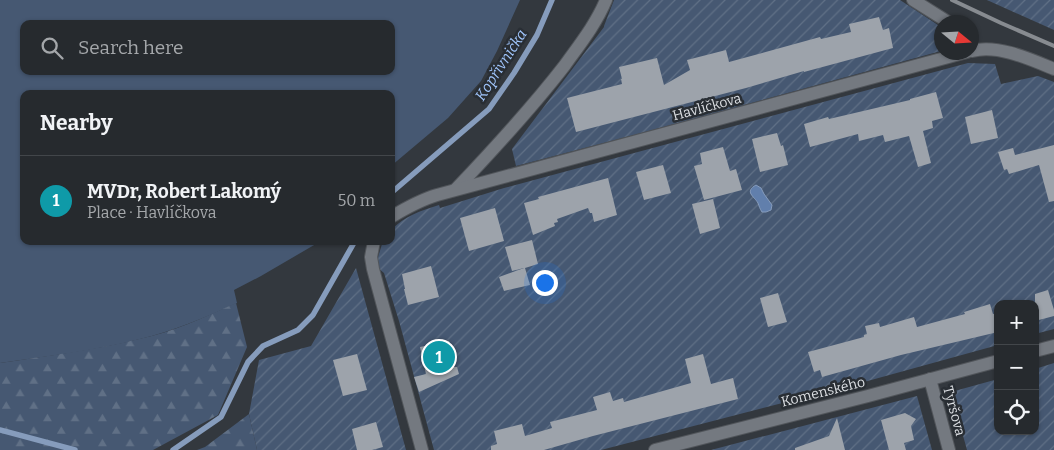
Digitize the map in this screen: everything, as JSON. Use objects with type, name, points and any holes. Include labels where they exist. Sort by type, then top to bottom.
[{"type":"street","points":[[455,190],[509,133],[544,92],[587,36],[606,0]]},
{"type":"street","points":[[913,0],[937,15]]},
{"type":"street","name":"Havlíčkova","points":[[979,49],[1024,57],[1054,69]]},
{"type":"street","name":"Havlíčkova","points":[[395,214],[424,199],[455,190],[934,58]]},
{"type":"street","points":[[373,245],[371,257],[373,269],[422,450]]},
{"type":"street","points":[[1039,350],[1054,346]]},
{"type":"street","name":"Komenského","points":[[655,450],[687,446],[994,362]]},
{"type":"street","name":"Tyršova","points":[[930,379],[949,450]]},
{"type":"green space","points":[[0,0],[520,0],[481,81],[448,118],[395,163],[395,90],[20,90],[20,245],[314,245],[234,290],[237,303],[153,336],[70,353],[0,363]]},
{"type":"green space","points":[[614,0],[900,0],[934,22],[934,53],[516,166],[512,149],[604,27]]},
{"type":"green space","points":[[987,0],[1054,0],[1054,30]]},
{"type":"green space","points":[[968,63],[995,64],[1001,84],[1038,76],[1054,82],[1054,329],[1039,333],[1039,300],[994,300],[994,346],[601,450],[434,450],[399,321],[384,273],[378,268],[378,257],[382,245],[395,245],[395,227],[402,221],[419,212],[439,205],[440,208],[504,188]]},
{"type":"green space","points":[[356,268],[406,450],[257,450],[249,414],[259,360],[311,346]]},
{"type":"green space","points":[[236,303],[247,347],[218,415],[153,450],[0,450],[0,363],[88,350],[152,336],[189,324]]},
{"type":"green space","points":[[1054,363],[1054,450],[967,450],[951,392],[994,380],[994,435],[1039,435],[1039,368]]},
{"type":"green space","points":[[917,396],[932,450],[711,450]]},
{"type":"green space","points":[[249,414],[257,450],[197,450],[205,447]]},
{"type":"shaded area","points":[[756,185],[761,188],[772,205],[771,210],[762,212],[751,194],[752,187]]},
{"type":"building","points":[[879,17],[883,30],[889,28],[893,48],[576,132],[567,98],[622,84],[619,67],[657,58],[664,85],[690,70],[687,60],[726,50],[729,62],[820,37],[821,39],[851,32],[849,24]]},
{"type":"building","points":[[936,92],[943,118],[932,121],[933,128],[923,131],[931,163],[918,167],[909,136],[885,142],[883,135],[859,141],[858,134],[810,147],[804,124],[828,117],[829,119],[910,100]]},
{"type":"building","points":[[992,110],[998,138],[971,144],[965,117]]},
{"type":"building","points":[[777,133],[781,146],[783,145],[788,165],[760,172],[752,139]]},
{"type":"building","points":[[1054,145],[1054,201],[1049,202],[1039,165],[1009,174],[1007,169],[1004,170],[998,152],[1013,148],[1015,155]]},
{"type":"building","points":[[723,147],[730,171],[736,169],[742,190],[704,200],[694,166],[702,164],[700,153]]},
{"type":"building","points":[[663,165],[671,193],[644,200],[636,172]]},
{"type":"building","points":[[608,178],[617,215],[594,222],[592,213],[590,213],[588,208],[557,219],[558,222],[554,223],[555,226],[533,235],[524,203],[539,199],[538,197]]},
{"type":"building","points":[[713,199],[720,228],[700,234],[692,204]]},
{"type":"building","points":[[495,208],[504,241],[469,251],[460,218]]},
{"type":"building","points":[[532,240],[538,264],[525,268],[530,285],[504,291],[499,277],[524,268],[512,271],[505,247]]},
{"type":"building","points":[[431,266],[439,297],[408,305],[402,274]]},
{"type":"building","points":[[1048,290],[1054,316],[1039,320],[1039,300],[1035,300],[1035,294]]},
{"type":"building","points":[[778,293],[787,322],[768,327],[760,298]]},
{"type":"building","points":[[990,304],[994,314],[994,333],[901,355],[822,377],[820,370],[814,372],[808,352],[864,337],[867,334],[865,326],[879,323],[880,327],[914,317],[917,327],[965,314],[964,312]]},
{"type":"building","points":[[449,341],[454,358],[452,359],[454,367],[457,367],[459,374],[419,392],[414,377],[426,374],[420,347]]},
{"type":"building","points":[[357,354],[367,390],[343,396],[333,360]]},
{"type":"building","points":[[703,354],[711,384],[733,378],[738,399],[544,450],[491,450],[491,446],[497,444],[494,431],[522,424],[525,436],[552,428],[550,422],[597,410],[593,397],[610,392],[613,401],[623,398],[624,402],[691,383],[685,359]]},
{"type":"building","points":[[905,413],[916,419],[911,426],[914,440],[904,443],[906,450],[889,450],[881,420]]},
{"type":"building","points":[[837,418],[845,450],[795,450],[795,448],[829,436]]},
{"type":"building","points":[[376,422],[383,447],[372,450],[357,450],[352,429]]},
{"type":"waterway","name":"Kopřivnička","points":[[395,190],[489,109],[537,35],[552,0]]},
{"type":"waterway","name":"Kopřivnička","points":[[173,450],[221,417],[248,362],[263,346],[298,330],[313,315],[353,245]]},
{"type":"waterway","points":[[0,430],[75,450]]},
{"type":"railway","points":[[952,0],[1054,46]]},
{"type":"place","name":"MVDr, Robert Lakomý","points":[[439,357]]}]
